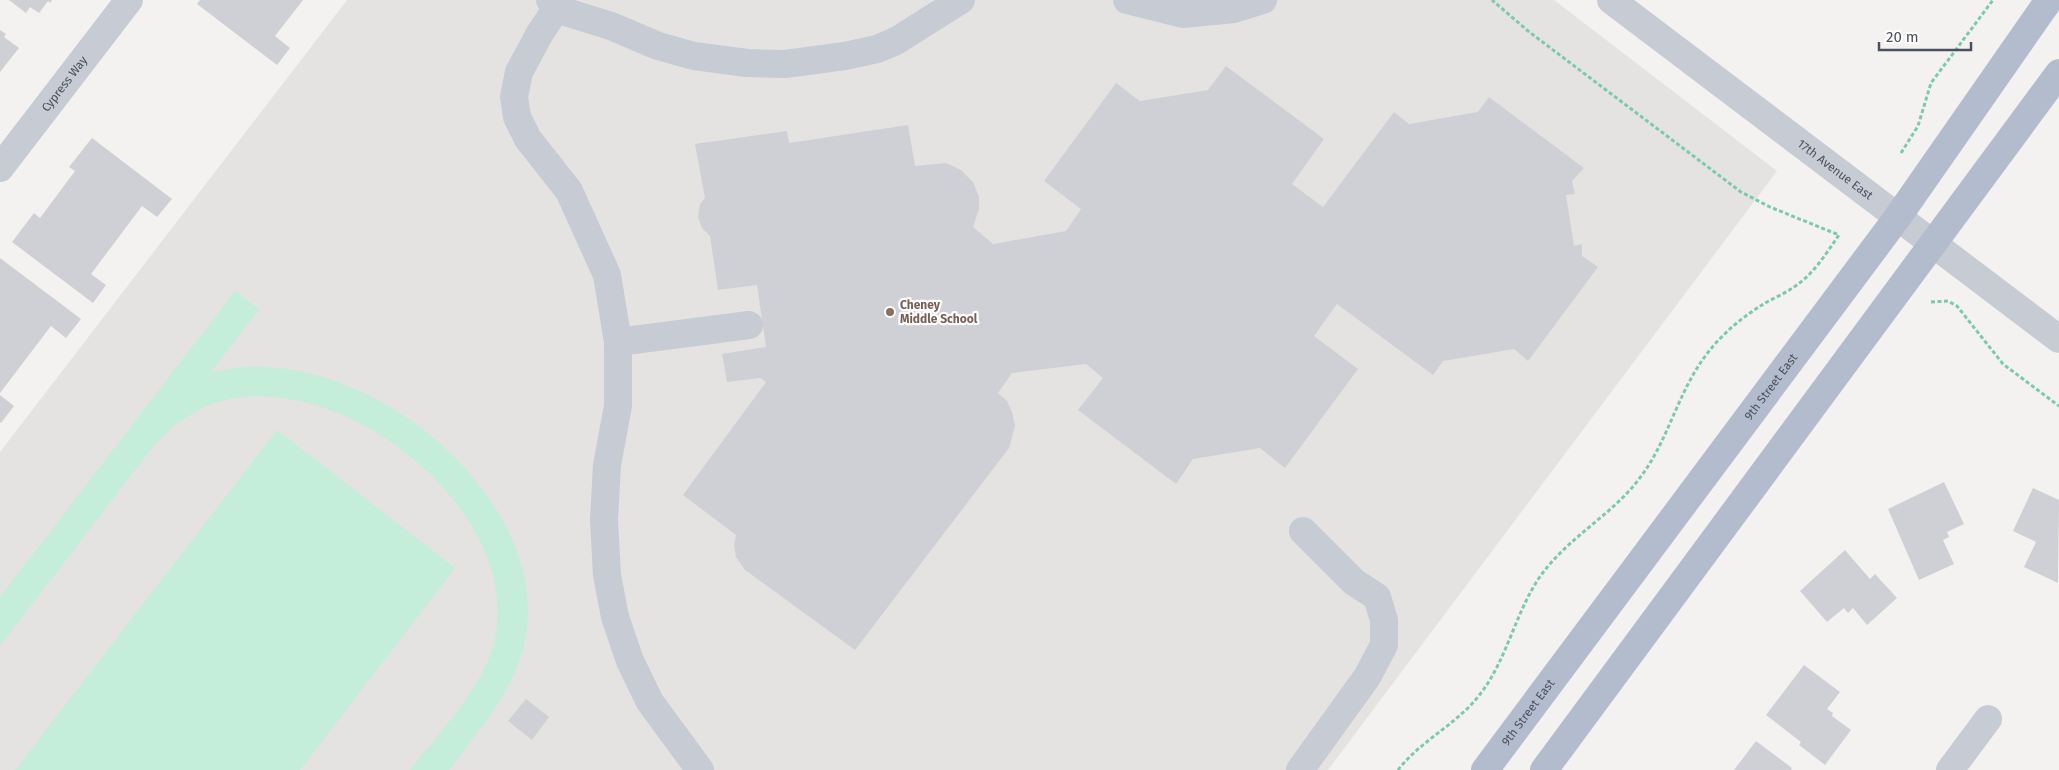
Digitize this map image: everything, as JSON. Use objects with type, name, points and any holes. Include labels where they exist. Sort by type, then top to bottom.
[{"type":"main road","name":"9th Street East","points":[[1484,770],[1898,218],[2049,0]]},
{"type":"main road","points":[[1544,770],[2059,73]]},
{"type":"street","name":"Cypress Way","points":[[0,168],[129,0]]},
{"type":"street","points":[[700,770],[650,702],[630,661],[615,617],[607,575],[604,520],[607,465],[618,406],[618,342],[607,275],[569,190],[528,139],[517,117],[514,97],[519,72],[553,5],[611,26],[658,46],[694,56],[747,63],[785,64],[845,56],[877,49],[896,41],[961,0]]},
{"type":"street","points":[[1127,0],[1184,14],[1234,9],[1263,0]]},
{"type":"street","name":"17th Avenue East","points":[[1611,0],[2059,339]]},
{"type":"street","points":[[618,342],[749,325]]},
{"type":"street","points":[[1300,770],[1367,677],[1384,645],[1384,620],[1377,597],[1354,582],[1303,531]]},
{"type":"street","points":[[1950,770],[1988,719]]},
{"type":"path","points":[[1398,770],[1429,740],[1457,720],[1481,693],[1500,663],[1526,600],[1544,570],[1570,542],[1622,500],[1642,475],[1660,446],[1686,384],[1706,354],[1730,328],[1761,305],[1798,284],[1822,260],[1839,235],[1770,208],[1741,192],[1528,30],[1492,0]]},
{"type":"path","points":[[1901,153],[1918,126],[1931,83],[1993,0]]},
{"type":"path","points":[[1931,302],[1948,301],[1956,306],[2003,364],[2059,406]]},
{"type":"shaded area","name":"Cheney Middle School","points":[[347,0],[1554,0],[1777,171],[1328,770],[0,770],[0,452]]},
{"type":"green space","points":[[235,291],[259,309],[210,373],[263,367],[319,376],[374,398],[425,431],[469,473],[503,521],[523,573],[527,627],[523,648],[517,667],[498,703],[449,770],[410,770],[472,690],[490,656],[495,638],[496,590],[481,544],[454,500],[417,462],[373,431],[325,408],[277,397],[230,399],[208,406],[187,417],[152,448],[0,646],[0,597]]},
{"type":"green space","points":[[277,430],[455,568],[300,770],[15,770]]},
{"type":"building","points":[[9,0],[52,0],[50,3],[48,1],[39,13],[30,7],[26,13]]},
{"type":"building","points":[[200,0],[303,0],[275,36],[290,48],[277,65],[197,4]]},
{"type":"building","points":[[0,30],[6,34],[4,37],[19,48],[0,72]]},
{"type":"building","points":[[1226,66],[1324,139],[1292,184],[1323,207],[1394,112],[1409,124],[1478,112],[1489,97],[1584,168],[1572,181],[1575,194],[1566,195],[1574,246],[1582,244],[1582,256],[1598,267],[1528,361],[1514,349],[1443,361],[1433,375],[1337,304],[1314,336],[1358,369],[1285,468],[1260,448],[1193,459],[1176,484],[1078,410],[1103,378],[1086,364],[1012,373],[998,393],[1007,401],[1015,426],[1009,448],[855,650],[745,570],[736,557],[734,545],[736,535],[683,495],[766,382],[760,378],[727,382],[722,354],[766,347],[757,285],[718,290],[710,236],[702,228],[698,217],[700,204],[705,198],[695,144],[787,131],[789,143],[908,125],[915,166],[946,163],[961,170],[973,182],[979,197],[979,209],[973,227],[993,244],[1066,231],[1081,209],[1044,181],[1116,83],[1140,101],[1208,90]]},
{"type":"building","points":[[92,138],[172,199],[157,217],[142,206],[91,274],[106,285],[93,303],[12,242],[34,213],[40,218],[75,171],[69,167]]},
{"type":"building","points":[[0,258],[81,319],[66,338],[51,326],[0,393]]},
{"type":"building","points":[[0,395],[14,406],[1,423],[0,422]]},
{"type":"building","points":[[1944,482],[1964,524],[1947,532],[1949,537],[1943,540],[1954,564],[1919,580],[1888,509]]},
{"type":"building","points":[[2033,488],[2059,500],[2058,583],[2024,567],[2036,542],[2013,531]]},
{"type":"building","points":[[1845,550],[1870,579],[1875,574],[1897,598],[1867,625],[1853,608],[1848,613],[1844,608],[1827,622],[1800,591]]},
{"type":"building","points":[[1804,665],[1840,692],[1827,709],[1833,713],[1832,716],[1851,730],[1825,765],[1799,745],[1801,742],[1766,715]]},
{"type":"building","points":[[526,699],[549,717],[532,740],[508,721]]},
{"type":"building","points":[[1756,741],[1792,768],[1791,770],[1734,770]]},
{"type":"place","name":"Cheney Middle School","points":[[890,312]]}]
